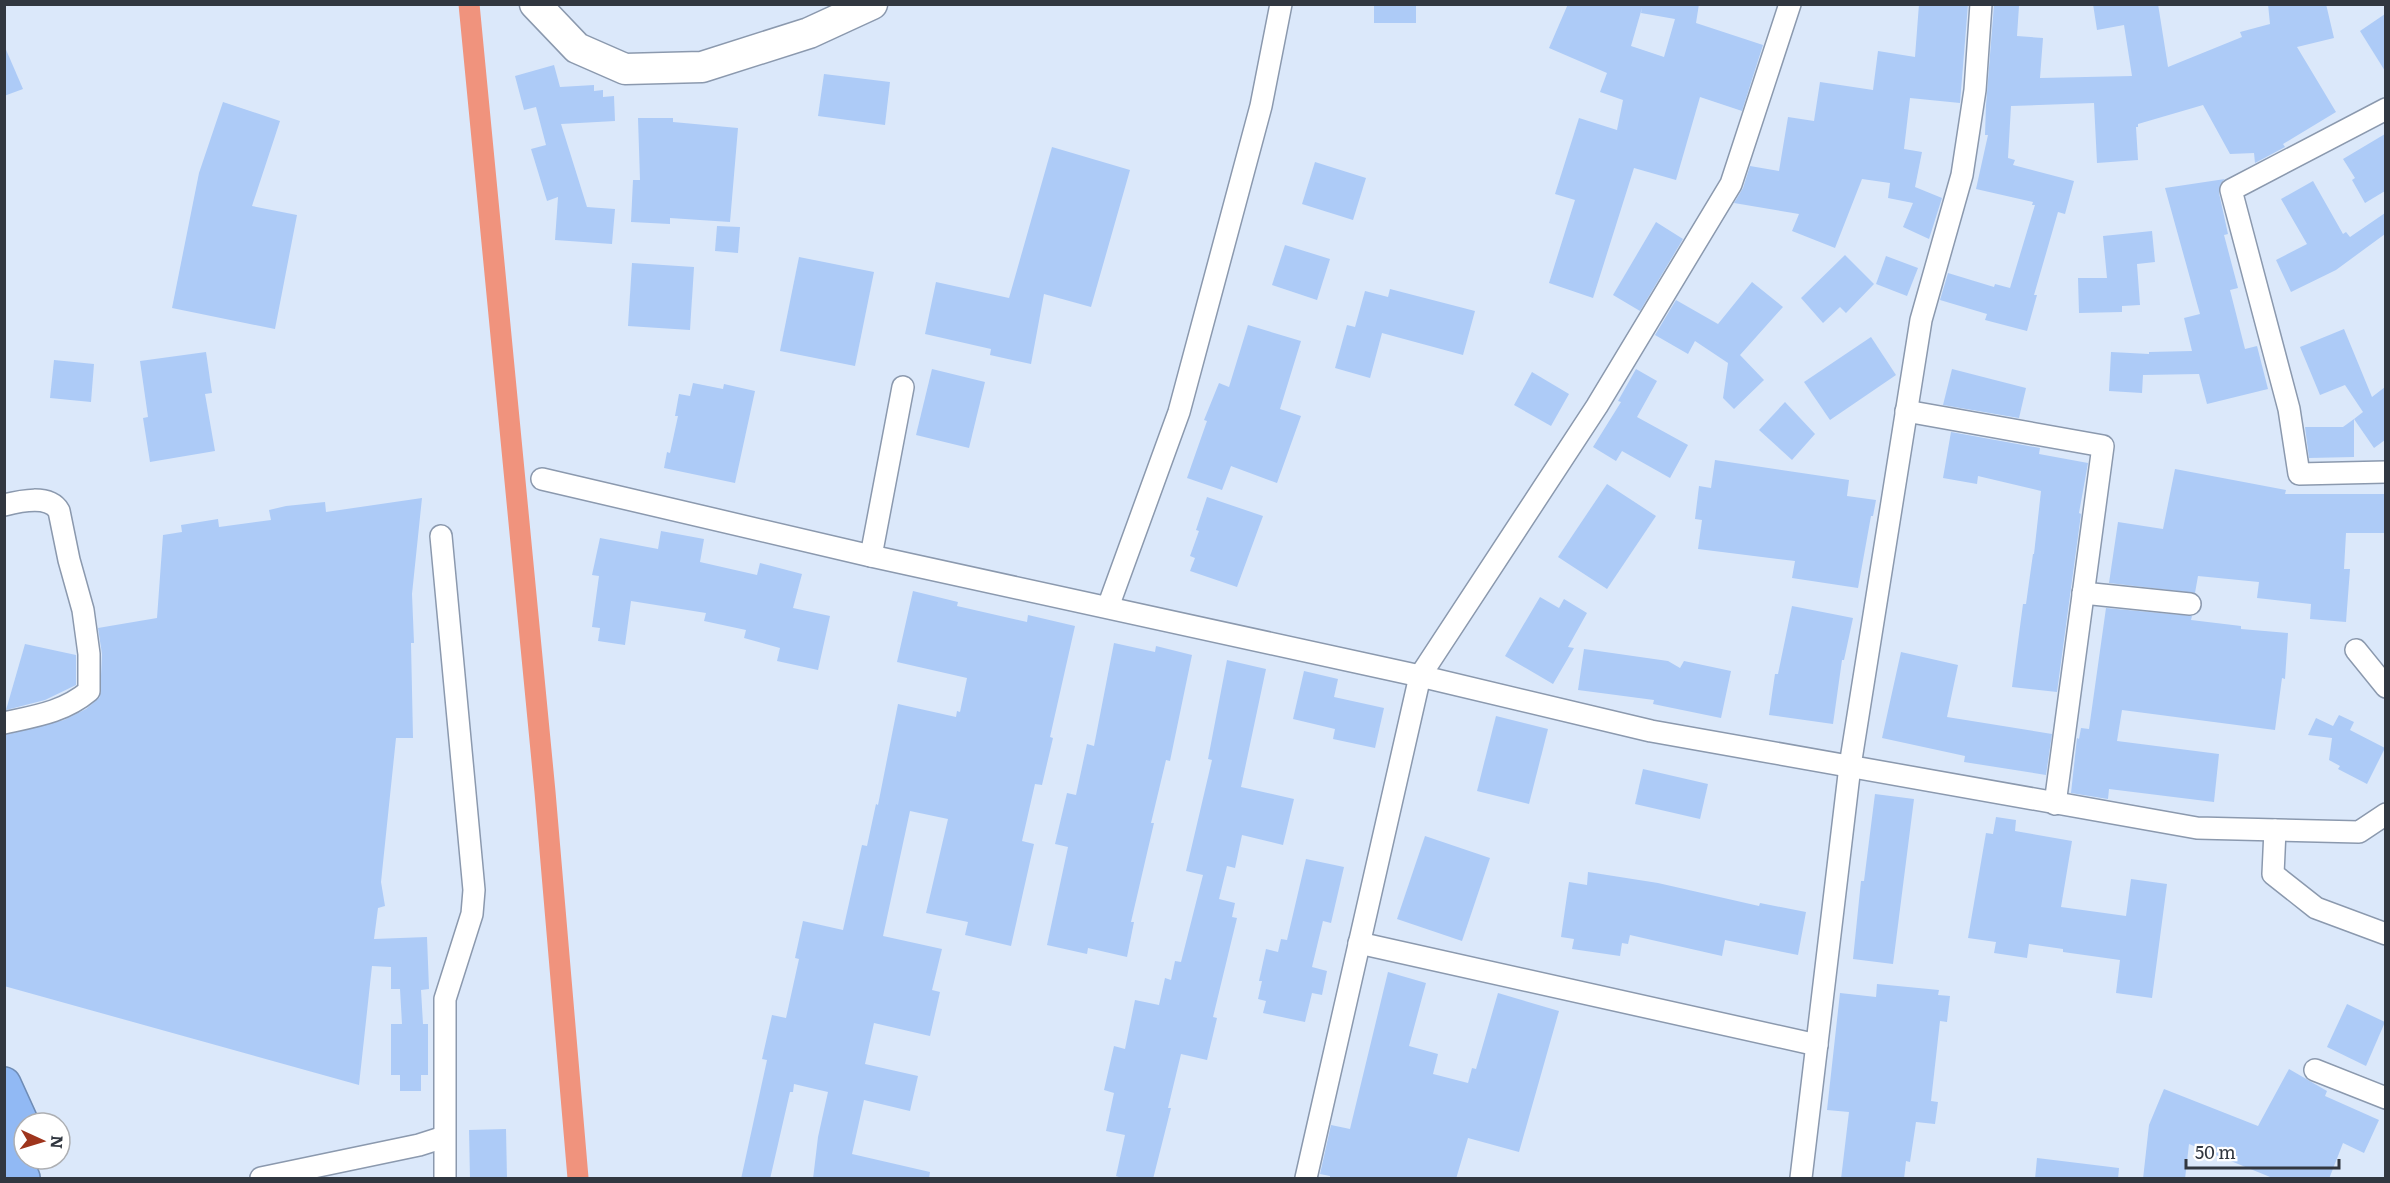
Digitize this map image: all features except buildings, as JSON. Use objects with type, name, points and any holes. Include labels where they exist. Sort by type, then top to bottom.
[{"type":"highway","points":[[4,1084],[16,1111]]},
{"type":"highway","points":[[4,1136],[23,1179]]},
{"type":"street","points":[[535,4],[577,48],[625,69],[702,67],[809,33],[872,4]]},
{"type":"street","points":[[1108,607],[1179,412],[1261,105],[1281,4]]},
{"type":"street","points":[[1306,1179],[1419,676],[1597,406],[1731,184],[1790,4]]},
{"type":"street","points":[[1801,1179],[1850,766],[1921,320],[1962,175],[1975,90],[1981,4]]},
{"type":"street","points":[[2381,468],[2299,474],[2289,409],[2231,190],[2385,109]]},
{"type":"street","points":[[871,556],[903,387]]},
{"type":"street","points":[[1906,411],[2103,446],[2055,804]]},
{"type":"street","points":[[542,478],[871,556],[1419,676],[1652,731],[2197,828],[2360,832],[2385,814]]},
{"type":"street","points":[[4,505],[34,500],[47,501],[56,506],[59,511],[69,560],[83,610],[89,654],[89,691],[58,711],[4,723]]},
{"type":"street","points":[[441,536],[474,890],[472,914],[445,999],[445,1179]]},
{"type":"street","points":[[2083,593],[2190,604]]},
{"type":"street","points":[[2356,650],[2385,687]]},
{"type":"street","points":[[2275,830],[2273,874],[2316,908],[2385,934]]},
{"type":"street","points":[[1359,943],[1817,1045]]},
{"type":"street","points":[[2314,1070],[2385,1098]]},
{"type":"street","points":[[261,1179],[444,1137]]},
{"type":"waterway","points":[[469,4],[545,792],[578,1178]]}]
